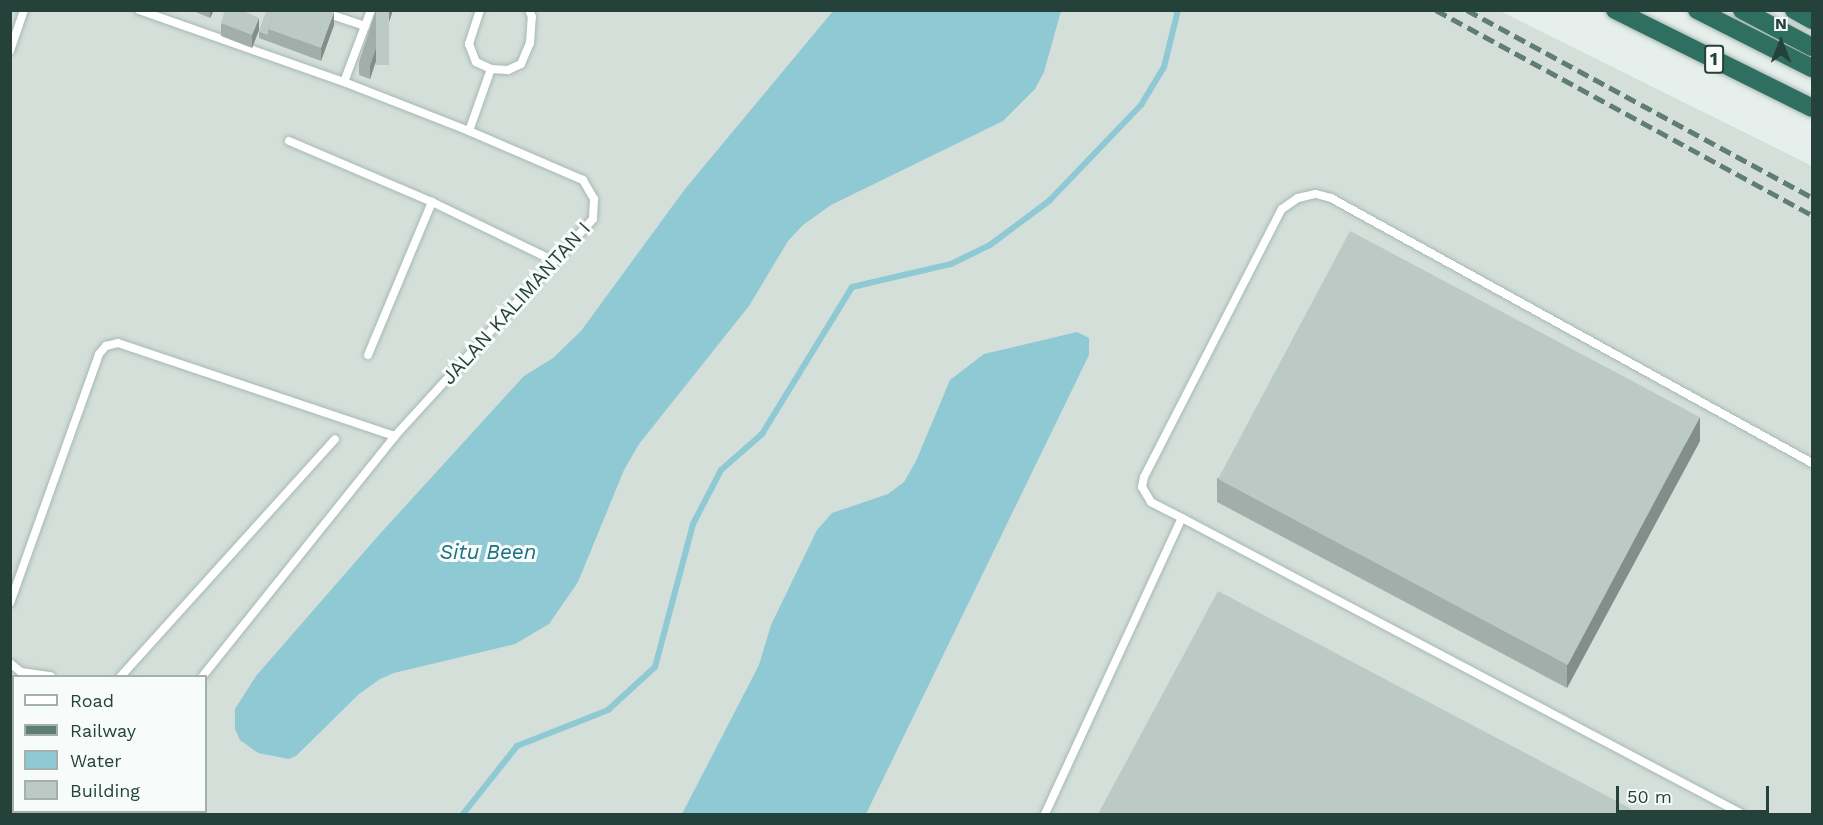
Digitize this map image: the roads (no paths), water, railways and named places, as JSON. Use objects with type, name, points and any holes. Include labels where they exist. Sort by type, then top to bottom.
[{"type":"highway","name":"1","points":[[1615,10],[1812,108]]},
{"type":"highway","name":"1","points":[[1697,10],[1812,68]]},
{"type":"highway","points":[[1742,10],[1812,47]]},
{"type":"highway","points":[[1794,10],[1812,20]]},
{"type":"lane","points":[[10,51],[24,10]]},
{"type":"lane","name":"JALAN KALIMANTAN I","points":[[139,10],[344,82],[469,131],[583,180],[594,199],[593,219],[395,436],[204,675]]},
{"type":"lane","points":[[317,10],[365,26]]},
{"type":"lane","points":[[344,82],[371,10]]},
{"type":"lane","points":[[480,10],[469,44],[476,62],[491,69],[508,70],[520,64],[530,43],[532,17],[529,10]]},
{"type":"lane","points":[[469,131],[491,69]]},
{"type":"lane","points":[[290,141],[432,202],[554,261]]},
{"type":"lane","points":[[1742,814],[1151,502],[1142,487],[1144,477],[1282,209],[1298,198],[1316,194],[1331,198],[1357,212],[1812,463]]},
{"type":"lane","points":[[368,355],[432,202]]},
{"type":"lane","points":[[10,603],[99,354],[106,345],[118,344],[395,436]]},
{"type":"lane","points":[[122,675],[335,439]]},
{"type":"lane","points":[[1045,814],[1182,518]]},
{"type":"lane","points":[[10,663],[21,672],[44,675]]},
{"type":"water","name":"Situ Been","points":[[833,11],[1061,11],[1044,72],[1035,89],[1003,121],[831,205],[803,225],[788,241],[749,306],[639,444],[624,470],[578,582],[549,624],[515,644],[394,673],[380,679],[359,694],[296,756],[289,759],[258,753],[240,740],[235,729],[235,709],[256,676],[378,536],[524,376],[553,358],[581,331],[685,189]]},
{"type":"water","points":[[1077,332],[1089,338],[1089,355],[866,814],[682,814],[759,665],[771,625],[817,530],[832,513],[888,494],[904,482],[916,461],[950,380],[984,354]]},
{"type":"waterway","points":[[463,814],[517,746],[608,710],[655,667],[693,524],[721,470],[762,434],[852,287],[951,264],[990,245],[1049,201],[1141,105],[1164,67],[1178,10]]},
{"type":"railway","points":[[1436,10],[1812,215]]},
{"type":"railway","points":[[1467,10],[1812,197]]}]
